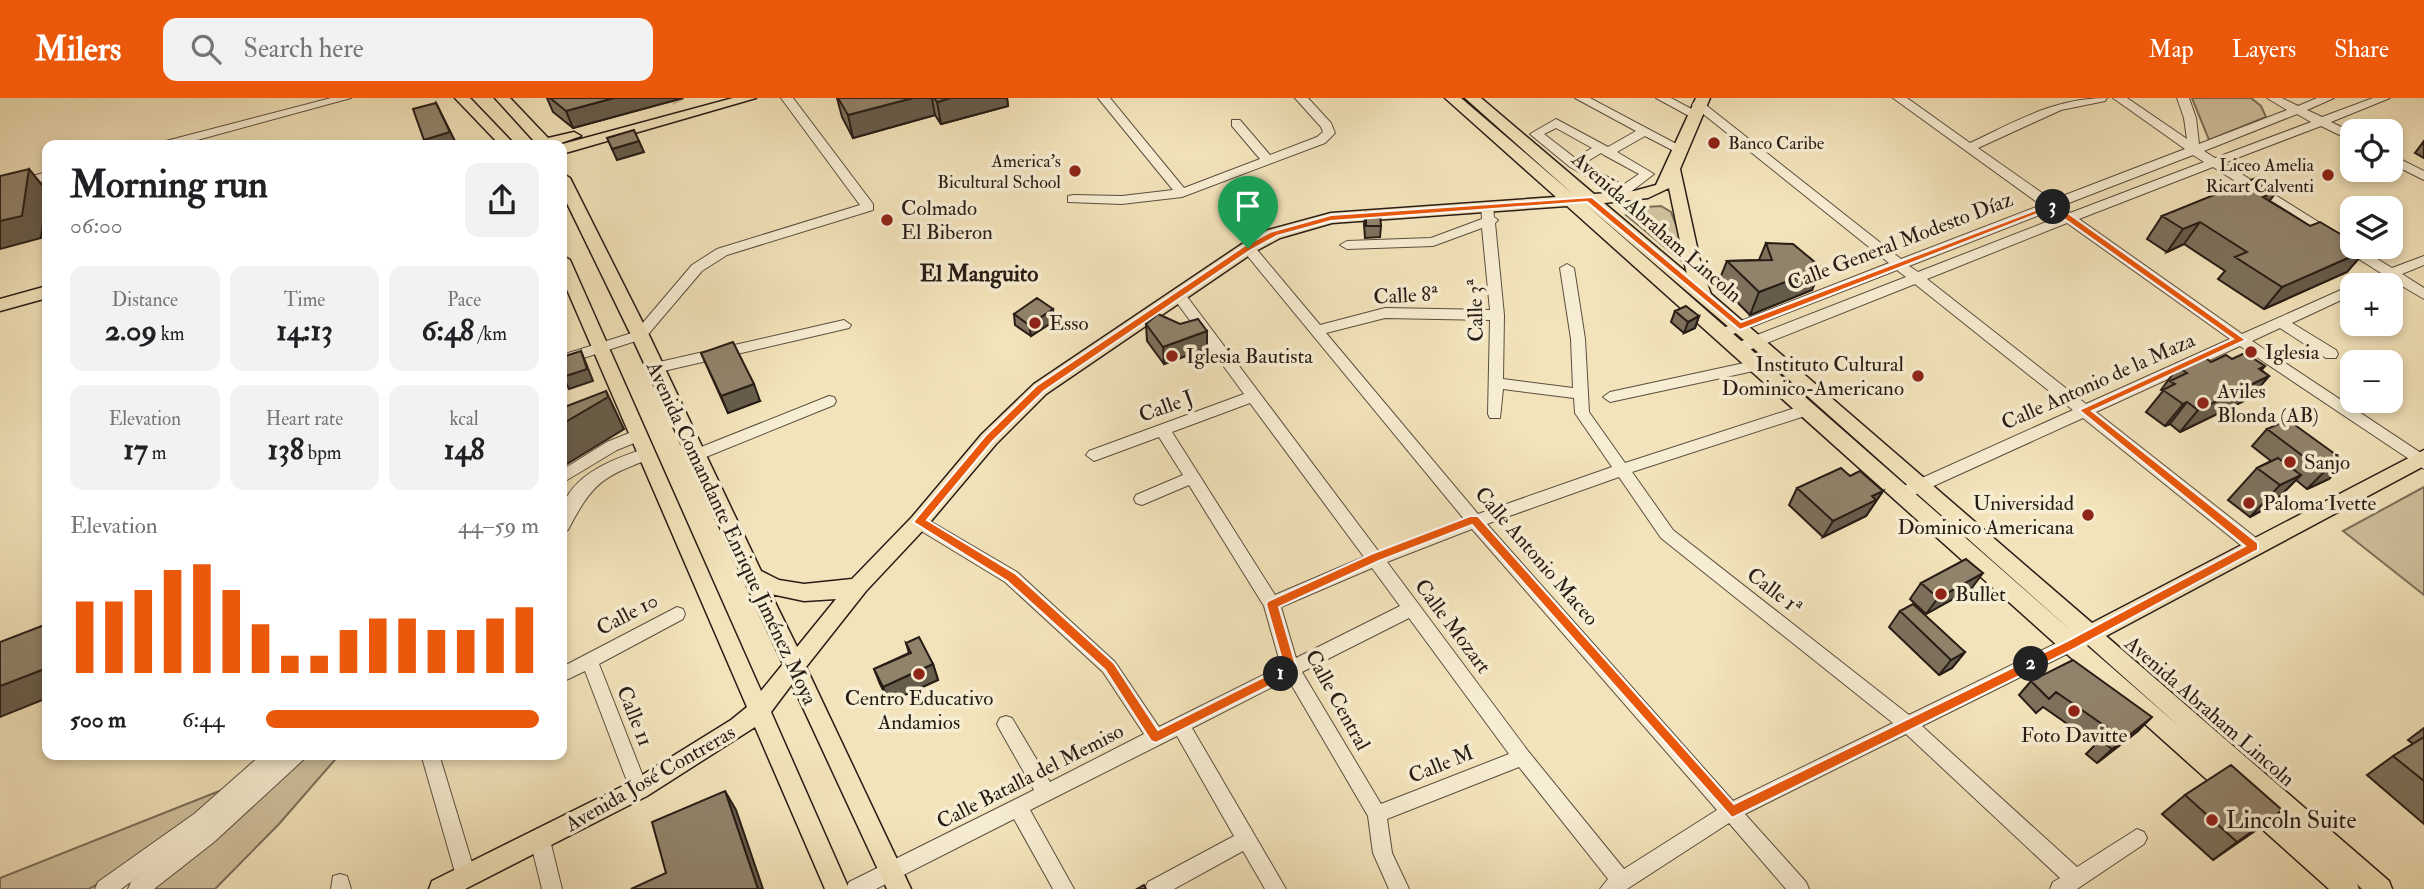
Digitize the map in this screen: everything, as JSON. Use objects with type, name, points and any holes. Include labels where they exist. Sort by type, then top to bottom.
[{"type":"main road","points":[[462,98],[503,140]]},
{"type":"main road","points":[[502,98],[539,140]]},
{"type":"main road","points":[[560,140],[681,105],[717,98]]},
{"type":"main road","points":[[567,148],[749,98]]},
{"type":"main road","name":"Avenida Abraham Lincoln","points":[[1452,98],[1567,200],[1732,330],[2080,640],[2347,889]]},
{"type":"main road","name":"Avenida Abraham Lincoln","points":[[1472,98],[1704,298],[1732,330]]},
{"type":"main road","points":[[1698,105],[1678,148],[1673,170],[1694,270],[1704,298]]},
{"type":"main road","name":"Avenida José Contreras","points":[[441,889],[639,789],[739,727],[760,710],[859,586],[919,522],[989,439],[1040,389],[1177,293],[1248,248],[1274,234],[1331,218],[1489,213],[1567,200],[1634,196],[1663,187],[1673,170]]},
{"type":"main road","name":"Avenida Comandante Enrique Jiménez Moya","points":[[567,188],[640,335],[895,880]]},
{"type":"main road","name":"Avenida Comandante Enrique Jiménez Moya","points":[[567,271],[838,889]]},
{"type":"main road","points":[[0,292],[42,280]]},
{"type":"main road","points":[[0,305],[42,293]]},
{"type":"main road","name":"Avenida Abraham Lincoln","points":[[1748,345],[1758,366],[1806,410],[1910,490]]},
{"type":"main road","points":[[2080,640],[2422,460]]},
{"type":"main road","points":[[752,576],[766,585],[800,592],[842,591],[859,586]]},
{"type":"main road","name":"Avenida Abraham Lincoln","points":[[2080,640],[2380,889]]},
{"type":"street","points":[[185,140],[345,98]]},
{"type":"street","points":[[567,358],[640,335],[682,283],[709,258],[867,207],[787,98]]},
{"type":"street","points":[[1104,98],[1182,193]]},
{"type":"street","points":[[1073,199],[1135,200],[1182,193],[1321,140],[1329,133],[1327,126],[1301,98]]},
{"type":"street","points":[[1581,98],[1678,148]]},
{"type":"street","points":[[1662,98],[1698,105],[2254,547]]},
{"type":"street","points":[[1899,98],[2241,340],[2422,460]]},
{"type":"street","points":[[2046,98],[2057,107]]},
{"type":"street","points":[[1970,148],[2057,107],[2101,98]]},
{"type":"street","points":[[2119,98],[2214,163],[2391,273],[2424,260]]},
{"type":"street","points":[[2183,98],[2190,118],[2194,150]]},
{"type":"street","points":[[2262,98],[2278,116],[2280,136]]},
{"type":"street","points":[[2273,98],[2340,131]]},
{"type":"street","name":"Calle General Modesto Díaz","points":[[1732,330],[2328,98]]},
{"type":"street","name":"Calle General Modesto Díaz","points":[[1748,345],[2280,136],[2384,98]]},
{"type":"street","points":[[2351,119],[2353,109]]},
{"type":"street","points":[[1236,122],[1268,160]]},
{"type":"street","points":[[1556,123],[1604,151],[1648,174],[1623,191],[1574,163],[1536,134],[1556,123]]},
{"type":"street","points":[[1574,163],[1645,131]]},
{"type":"street","points":[[2403,165],[2424,176]]},
{"type":"street","points":[[0,189],[42,177]]},
{"type":"street","points":[[1346,245],[1433,242],[1489,213]]},
{"type":"street","name":"Calle 3ª","points":[[1489,213],[1497,315],[1494,414]]},
{"type":"street","name":"Calle Antonio Maceo","points":[[1248,248],[1474,520],[1799,889]]},
{"type":"street","name":"Calle 1ª","points":[[1567,268],[1578,339],[1583,415],[1674,541],[1907,724],[2068,884]]},
{"type":"street","points":[[2403,280],[2424,293]]},
{"type":"street","name":"Calle Mozart","points":[[1177,293],[1616,885]]},
{"type":"street","name":"Calle Antonio de la Maza","points":[[1910,490],[2340,295]]},
{"type":"street","name":"Calle 8ª","points":[[1318,330],[1385,313],[1497,315]]},
{"type":"street","points":[[2281,322],[2331,354]]},
{"type":"street","points":[[655,368],[844,325]]},
{"type":"street","points":[[1610,397],[1758,366]]},
{"type":"street","points":[[1496,383],[1581,394]]},
{"type":"street","name":"Calle J","points":[[1094,455],[1254,396]]},
{"type":"street","points":[[696,455],[829,401]]},
{"type":"street","points":[[1272,604],[1375,558],[1474,520],[1806,410]]},
{"type":"street","name":"Calle Central","points":[[1162,429],[1272,604],[1291,669],[1377,814],[1377,837],[1384,860],[1399,889]]},
{"type":"street","points":[[567,474],[612,446],[643,444]]},
{"type":"street","points":[[567,514],[574,497],[588,480],[643,444]]},
{"type":"street","points":[[1142,499],[1192,477]]},
{"type":"street","points":[[919,522],[1011,577],[1110,667],[1156,737]]},
{"type":"street","name":"Calle Batalla del Memiso","points":[[856,889],[895,880],[1018,807],[1412,608]]},
{"type":"street","name":"Calle 10","points":[[567,672],[677,614]]},
{"type":"street","points":[[1616,885],[1732,811],[2080,640]]},
{"type":"street","name":"Calle 11","points":[[589,660],[639,789]]},
{"type":"street","points":[[1006,724],[1045,793]]},
{"type":"street","points":[[1180,725],[1276,889]]},
{"type":"street","name":"Calle M","points":[[1377,814],[1522,757]]},
{"type":"street","points":[[104,889],[201,820],[268,760]]},
{"type":"street","points":[[138,889],[207,836],[290,760]]},
{"type":"street","points":[[432,760],[466,876]]},
{"type":"street","points":[[1018,807],[1064,889]]},
{"type":"street","points":[[2068,884],[2137,838]]},
{"type":"street","points":[[1156,889],[1247,839]]},
{"type":"street","points":[[540,840],[552,889]]},
{"type":"shaded area","points":[[2192,98],[2251,98],[2261,106],[2266,117],[2209,140]]},
{"type":"shaded area","points":[[1661,206],[1671,212],[1690,262],[1689,267],[1626,215],[1646,207]]},
{"type":"shaded area","points":[[2424,487],[2424,595],[2343,531]]},
{"type":"shaded area","points":[[298,760],[335,760],[279,824],[215,889],[146,889]]},
{"type":"shaded area","points":[[237,784],[118,873],[89,889],[0,889],[0,878]]},
{"type":"building","points":[[550,98],[614,98],[566,111]]},
{"type":"building","points":[[838,98],[913,98],[848,115]]},
{"type":"building","points":[[934,98],[951,98],[937,102]]},
{"type":"building","points":[[436,103],[450,132],[424,140],[413,109]]},
{"type":"building","points":[[634,130],[639,141],[612,149],[607,138]]},
{"type":"building","points":[[29,169],[22,216],[0,221],[0,176]]},
{"type":"building","points":[[2258,177],[2278,190],[2263,197],[2310,226],[2320,222],[2340,234],[2340,259],[2346,259],[2282,287],[2235,257],[2247,252],[2200,222],[2183,229],[2162,216]]},
{"type":"building","points":[[1366,213],[1380,213],[1381,226],[1366,226]]},
{"type":"building","points":[[1766,243],[1793,244],[1822,268],[1759,292],[1727,261],[1772,260]]},
{"type":"building","points":[[1037,298],[1053,309],[1029,325],[1014,314]]},
{"type":"building","points":[[1686,306],[1699,316],[1688,322],[1675,311]]},
{"type":"building","points":[[1158,314],[1180,324],[1198,319],[1207,331],[1163,347],[1146,324]]},
{"type":"building","points":[[733,342],[754,384],[721,396],[701,353]]},
{"type":"building","points":[[581,351],[587,369],[567,376],[567,355]]},
{"type":"building","points":[[2245,353],[2265,366],[2259,369],[2269,376],[2198,410],[2187,402],[2183,404],[2163,390],[2175,384],[2170,381],[2187,373],[2178,367],[2203,356],[2211,362],[2226,355],[2232,359]]},
{"type":"building","points":[[606,391],[608,397],[567,421],[567,406]]},
{"type":"building","points":[[2288,420],[2346,462],[2324,472],[2267,429]]},
{"type":"building","points":[[2278,458],[2301,475],[2280,485],[2257,468]]},
{"type":"building","points":[[1841,468],[1850,476],[1860,471],[1883,491],[1872,496],[1876,500],[1833,521],[1797,488]]},
{"type":"building","points":[[1966,559],[1983,573],[1938,598],[1921,583]]},
{"type":"building","points":[[1913,604],[1965,652],[1951,660],[1900,611]]},
{"type":"building","points":[[42,626],[42,670],[0,686],[0,642]]},
{"type":"building","points":[[919,637],[933,664],[883,687],[874,669],[911,653],[906,643]]},
{"type":"building","points":[[2073,660],[2152,717],[2112,749],[2100,740],[2112,731],[2056,692],[2049,699],[2031,681]]},
{"type":"building","points":[[2424,737],[2424,781],[2393,756]]},
{"type":"building","points":[[2231,765],[2282,810],[2237,842],[2185,795]]},
{"type":"building","points":[[725,791],[758,889],[631,889],[666,873],[652,822]]},
{"type":"tunnel","points":[[677,98],[679,102]]},
{"type":"place","name":"Banco Caribe","points":[[1714,143]]},
{"type":"place","name":"America's Bicultural School","points":[[1075,171]]},
{"type":"place","name":"Liceo Amelia Ricart Calventi","points":[[2328,175]]},
{"type":"place","name":"Colmado El Biberon","points":[[887,220]]},
{"type":"place","name":"Esso","points":[[1035,323]]},
{"type":"place","name":"Iglesia","points":[[2251,352]]},
{"type":"place","name":"Iglesia Bautista","points":[[1172,356]]},
{"type":"place","name":"Instituto Cultural Dominico-Americano","points":[[1918,376]]},
{"type":"place","name":"Aviles Blonda (AB)","points":[[2203,403]]},
{"type":"place","name":"Sanjo","points":[[2290,462]]},
{"type":"place","name":"Paloma Ivette","points":[[2249,503]]},
{"type":"place","name":"Universidad Dominico Americana","points":[[2088,515]]},
{"type":"place","name":"Bullet","points":[[1941,594]]},
{"type":"place","name":"Centro Educativo Andamios","points":[[919,674]]},
{"type":"place","name":"Foto Davitte","points":[[2074,711]]},
{"type":"place","name":"Lincoln Suite","points":[[2212,820]]},
{"type":"district","name":"El Manguito","points":[[979,273]]},
{"type":"route","points":[[1589,199],[1740,327],[2051,205],[2241,340],[2084,410],[2254,547],[2071,644],[1732,811],[1474,520],[1375,558],[1272,604],[1291,669],[1156,737],[1110,667],[1011,577],[919,522],[989,439],[1040,389],[1177,293],[1248,248],[1274,234],[1331,218],[1589,199]]}]
